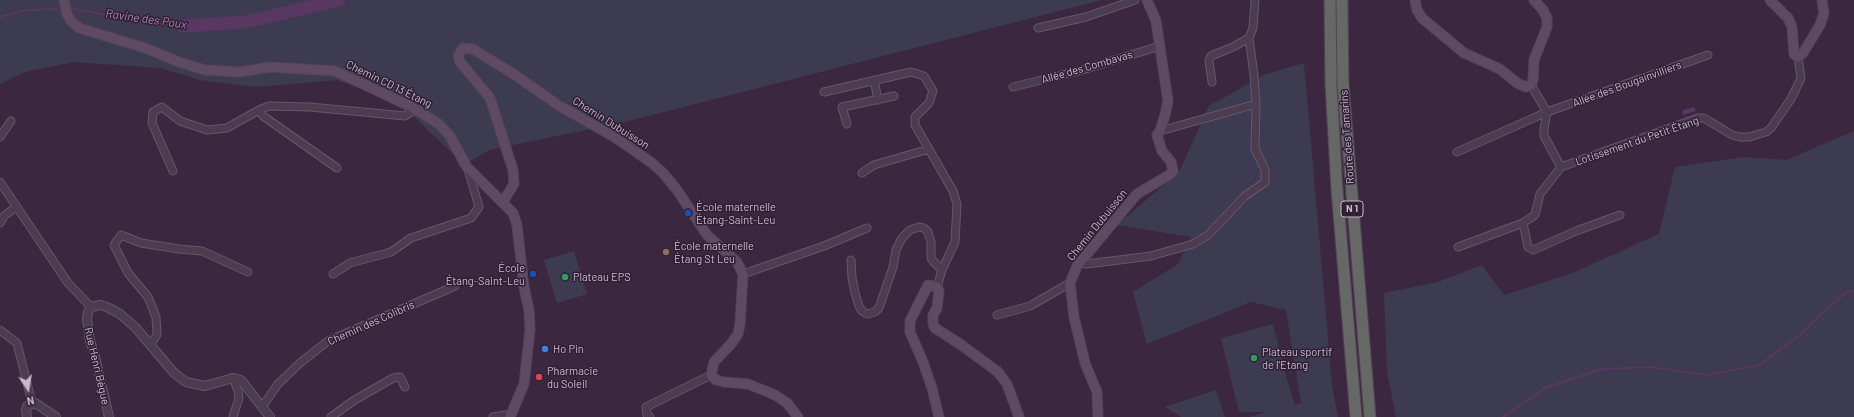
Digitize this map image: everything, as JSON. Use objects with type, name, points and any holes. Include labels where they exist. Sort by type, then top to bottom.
[{"type":"highway","name":"Route des Tamarins","points":[[1330,0],[1331,85],[1337,190],[1356,417]]},
{"type":"highway","name":"Route des Tamarins","points":[[1342,0],[1343,91],[1370,417]]},
{"type":"main road","name":"Chemin CD 13 Étang","points":[[64,0],[65,10],[71,21],[80,28],[145,48],[179,62],[205,70],[240,72],[270,67],[335,71],[415,109],[439,124],[446,132],[468,167],[513,213],[517,225],[524,287],[529,310],[530,330],[524,384],[511,415]]},
{"type":"main road","name":"Chemin Dubuisson","points":[[1070,282],[1080,263],[1137,194],[1169,175],[1172,171],[1171,162],[1162,151],[1158,143],[1157,135],[1160,131],[1168,101],[1156,21],[1147,0]]},
{"type":"main road","points":[[1414,0],[1417,10],[1422,18],[1464,53],[1500,69],[1517,83],[1526,87],[1531,85],[1533,80],[1534,60],[1547,27],[1547,18],[1543,10],[1534,0]]},
{"type":"main road","points":[[1770,0],[1788,18],[1792,28],[1794,54],[1798,57],[1804,53],[1820,25],[1824,13],[1822,0]]},
{"type":"main road","name":"Chemin Dubuisson","points":[[503,202],[514,184],[513,170],[490,98],[460,62],[458,56],[463,48],[473,49],[515,75],[558,105],[616,138],[652,163],[677,190],[707,235],[737,262],[743,274]]},
{"type":"main road","points":[[743,274],[738,334],[714,362],[711,375],[716,380],[748,384],[775,395],[787,403],[798,417]]},
{"type":"main road","points":[[1070,282],[1074,317],[1082,351],[1089,375],[1097,392],[1098,417]]},
{"type":"main road","points":[[939,417],[932,388],[910,332],[910,322],[928,285],[937,287],[939,291],[939,299],[933,315],[933,324],[935,328],[998,372],[1008,384],[1019,417]]},
{"type":"street","points":[[1038,28],[1086,17],[1135,0]]},
{"type":"street","points":[[1212,82],[1211,56],[1233,47],[1248,38],[1253,28],[1256,0]]},
{"type":"street","points":[[1080,263],[1087,264],[1151,256],[1193,244],[1208,235],[1245,196],[1264,182],[1265,170],[1254,148],[1256,104],[1254,75],[1248,38]]},
{"type":"street","name":"Allée des Combavas","points":[[1013,87],[1082,70],[1160,46]]},
{"type":"street","name":"Allée des Bougainvilliers","points":[[1457,152],[1547,112],[1708,55]]},
{"type":"street","name":"Lotissement du Petit Étang","points":[[1561,167],[1698,118],[1704,118],[1732,135],[1740,137],[1749,137],[1766,132],[1771,128],[1791,99],[1801,78],[1798,57]]},
{"type":"street","points":[[824,92],[911,72],[924,76],[933,91],[929,103],[915,117],[914,121],[953,191],[957,204],[955,242],[942,270],[937,287]]},
{"type":"street","points":[[874,80],[878,100]]},
{"type":"street","points":[[1458,247],[1523,222],[1534,215],[1540,194],[1561,167],[1544,136],[1547,112],[1531,85]]},
{"type":"street","points":[[846,124],[842,107],[894,96]]},
{"type":"street","points":[[1160,131],[1256,104]]},
{"type":"street","points":[[173,172],[152,123],[154,112],[162,107],[180,121],[207,130],[227,128],[269,106],[310,107],[405,116],[415,109]]},
{"type":"street","points":[[259,110],[263,116],[337,168]]},
{"type":"street","points":[[0,137],[11,121]]},
{"type":"street","points":[[862,172],[874,165],[929,149]]},
{"type":"street","points":[[333,274],[350,263],[391,252],[411,238],[470,218],[479,207],[468,167]]},
{"type":"street","points":[[0,182],[68,283],[92,307],[100,305],[107,306],[120,314],[150,345],[174,373],[186,382],[205,386],[232,378],[243,381],[270,417]]},
{"type":"street","points":[[0,223],[4,216],[16,207]]},
{"type":"street","points":[[1523,222],[1528,247],[1533,250],[1620,214]]},
{"type":"street","points":[[851,260],[855,294],[862,311],[866,314],[875,312],[879,308],[893,267],[896,250],[902,238],[910,230],[919,227],[924,228],[928,232],[931,242],[931,258],[933,262],[942,270]]},
{"type":"street","points":[[743,274],[824,246],[866,228]]},
{"type":"street","points":[[150,345],[157,335],[156,317],[148,297],[128,273],[114,245],[121,234],[141,243],[179,249],[202,250],[248,272]]},
{"type":"street","points":[[997,316],[1030,306],[1070,282]]},
{"type":"street","name":"Chemin des Colibris","points":[[262,407],[278,384],[300,363],[328,341],[455,286]]},
{"type":"street","name":"Rue Henri Bègue","points":[[92,307],[88,312],[87,319],[90,341],[94,352],[109,417]]},
{"type":"street","points":[[0,330],[17,343],[32,403]]},
{"type":"street","points":[[650,417],[646,415],[646,407],[711,375]]},
{"type":"street","points":[[331,417],[353,401],[393,378],[400,377],[405,387]]},
{"type":"street","points":[[232,378],[238,391],[239,398],[233,417]]},
{"type":"street","points":[[27,417],[27,406],[32,403],[39,405],[56,417]]},
{"type":"street","points":[[493,417],[511,415]]},
{"type":"shaded area","points":[[0,0],[1102,0],[629,121],[489,150],[459,168],[455,156],[411,114],[365,90],[337,80],[255,87],[200,80],[160,68],[74,62],[25,72],[0,84]]},
{"type":"shaded area","points":[[1304,63],[1332,385],[1338,417],[1249,417],[1266,412],[1239,412],[1221,338],[1273,324],[1295,405],[1301,403],[1286,310],[1251,302],[1147,344],[1133,292],[1178,264],[1191,237],[1117,225],[1179,172],[1209,106],[1266,74]]},
{"type":"shaded area","points":[[1694,107],[1696,111],[1683,115],[1683,110]]},
{"type":"shaded area","points":[[1854,131],[1854,417],[1396,417],[1387,371],[1384,293],[1438,282],[1482,265],[1504,295],[1570,274],[1659,234],[1675,167],[1744,157],[1786,160]]},
{"type":"shaded area","name":"Plateau EPS","points":[[574,251],[587,294],[557,303],[544,260]]},
{"type":"shaded area","points":[[1216,390],[1225,417],[1181,417],[1165,407]]},
{"type":"waterway","name":"Ravine des Poux","points":[[183,26],[246,22],[339,0]]},
{"type":"waterway","name":"Ravine des Poux","points":[[71,8],[111,16],[183,26]]},
{"type":"waterway","name":"Ravine des Poux","points":[[0,17],[25,10],[57,9]]},
{"type":"waterway","points":[[1503,417],[1545,388],[1602,369],[1650,367],[1708,375],[1759,365],[1800,335],[1825,310],[1847,292],[1854,291]]},
{"type":"place","name":"École maternelle Étang-Saint-Leu","points":[[688,213]]},
{"type":"place","name":"École maternelle Étang St Leu","points":[[666,252]]},
{"type":"place","name":"École Étang-Saint-Leu","points":[[533,274]]},
{"type":"place","name":"Plateau EPS","points":[[565,277]]},
{"type":"place","name":"Ho Pin","points":[[545,349]]},
{"type":"place","name":"Plateau sportif de l'Etang","points":[[1254,358]]},
{"type":"place","name":"Pharmacie du Soleil","points":[[539,377]]}]
